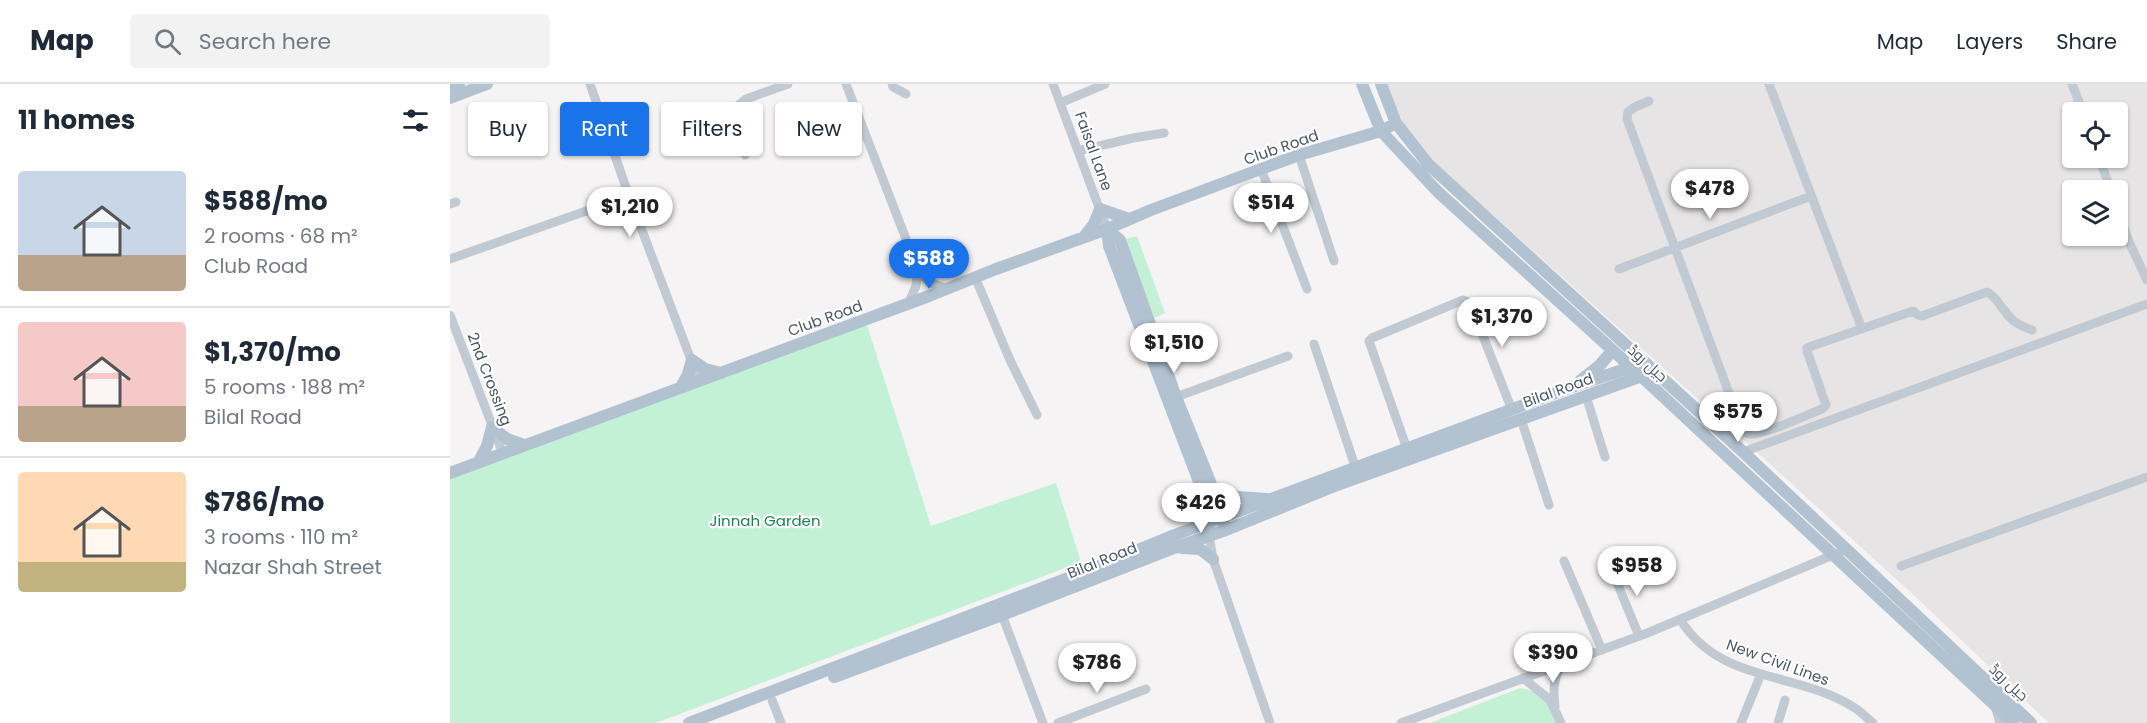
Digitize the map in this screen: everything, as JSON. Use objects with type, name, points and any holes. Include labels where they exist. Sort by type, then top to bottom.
[{"type":"main road","points":[[450,87],[459,84]]},
{"type":"main road","points":[[450,98],[487,84]]},
{"type":"main road","name":"جیل روڈ","points":[[1362,84],[1381,131],[1438,192],[1612,351],[1630,366],[1647,374],[1743,452],[2031,723]]},
{"type":"main road","name":"جیل روڈ","points":[[1381,84],[1396,123],[1428,165],[1643,363],[1647,374],[1833,556],[2014,723]]},
{"type":"main road","name":"Club Road","points":[[450,473],[1107,229],[1261,168],[1381,131],[1396,123]]},
{"type":"main road","points":[[1083,238],[1094,224],[1100,209],[1129,219]]},
{"type":"main road","name":"Faisal Lane","points":[[1107,229],[1120,240],[1224,524]]},
{"type":"main road","name":"Faisal Lane","points":[[1107,229],[1109,246],[1200,484],[1209,530]]},
{"type":"main road","points":[[1572,387],[1600,365],[1612,351]]},
{"type":"main road","points":[[681,387],[692,360],[705,369],[721,373]]},
{"type":"main road","name":"Bilal Road","points":[[1224,524],[1275,499],[1572,387],[1643,363]]},
{"type":"main road","name":"Bilal Road","points":[[689,723],[1083,573],[1647,374]]},
{"type":"main road","points":[[478,463],[487,446],[492,427],[507,439],[524,445]]},
{"type":"main road","points":[[1213,489],[1238,497],[1275,499]]},
{"type":"main road","points":[[1173,542],[1206,510]]},
{"type":"main road","points":[[1173,542],[1200,549],[1213,559]]},
{"type":"main road","name":"Bilal Road","points":[[710,723],[1002,615],[1173,542]]},
{"type":"street","points":[[590,84],[629,196],[699,381]]},
{"type":"street","points":[[742,102],[788,84]]},
{"type":"street","points":[[846,84],[918,270],[927,281],[947,288]]},
{"type":"street","points":[[892,84],[893,87],[906,94]]},
{"type":"street","name":"Faisal Lane","points":[[1053,84],[1107,229]]},
{"type":"street","points":[[1060,103],[1105,84]]},
{"type":"street","points":[[1769,84],[1862,328]]},
{"type":"street","points":[[2073,84],[2079,102]]},
{"type":"street","points":[[1649,101],[1628,112],[1627,119],[1742,428],[1749,434],[1770,430],[1822,410],[1826,405],[1807,348],[1913,311],[1922,316],[1987,292],[1994,296],[2019,326],[2032,330]]},
{"type":"street","points":[[1078,151],[1164,133]]},
{"type":"street","points":[[1299,155],[1334,261]]},
{"type":"street","points":[[1261,168],[1307,289]]},
{"type":"street","points":[[450,260],[629,196]]},
{"type":"street","points":[[1618,269],[1811,196]]},
{"type":"street","points":[[2128,239],[2147,280]]},
{"type":"street","points":[[909,302],[916,286],[918,270]]},
{"type":"street","points":[[975,277],[1010,360],[1037,415]]},
{"type":"street","points":[[1407,449],[1370,341],[1372,338],[1463,300],[1470,303],[1512,410]]},
{"type":"street","points":[[1743,452],[2147,304]]},
{"type":"street","name":"2nd Crossing","points":[[450,317],[503,454]]},
{"type":"street","points":[[1314,344],[1356,469]]},
{"type":"street","points":[[1176,397],[1288,356]]},
{"type":"street","points":[[1586,396],[1605,457]]},
{"type":"street","points":[[1521,419],[1549,505]]},
{"type":"street","points":[[1901,566],[2147,477]]},
{"type":"street","points":[[1209,530],[1213,559],[1270,723]]},
{"type":"street","points":[[1401,723],[1639,636],[1845,550]]},
{"type":"street","points":[[1564,561],[1602,650]]},
{"type":"street","points":[[1611,568],[1639,636]]},
{"type":"street","points":[[1002,615],[1043,723]]},
{"type":"street","name":"New Civil Lines","points":[[1680,620],[1689,635],[1721,659],[1832,697],[1854,708],[1873,723]]},
{"type":"street","points":[[1556,712],[1554,687],[1556,675],[1563,664]]},
{"type":"street","points":[[1741,723],[1761,674]]},
{"type":"street","points":[[1523,678],[1550,700],[1561,723]]},
{"type":"street","points":[[1058,723],[1146,689]]},
{"type":"street","points":[[772,700],[781,723]]},
{"type":"street","points":[[1778,723],[1785,700]]},
{"type":"street","points":[[1995,706],[2000,723]]},
{"type":"shaded area","points":[[1386,84],[2147,84],[2147,723],[2049,723],[1919,600],[1736,433],[1433,161],[1404,125]]},
{"type":"green space","points":[[1137,236],[1165,313],[1154,318],[1126,239]]},
{"type":"green space","name":"Jinnah Garden","points":[[865,319],[931,526],[1056,483],[1081,562],[656,723],[450,723],[450,478]]},
{"type":"green space","points":[[1520,688],[1541,695],[1548,703],[1557,723],[1430,723]]}]
